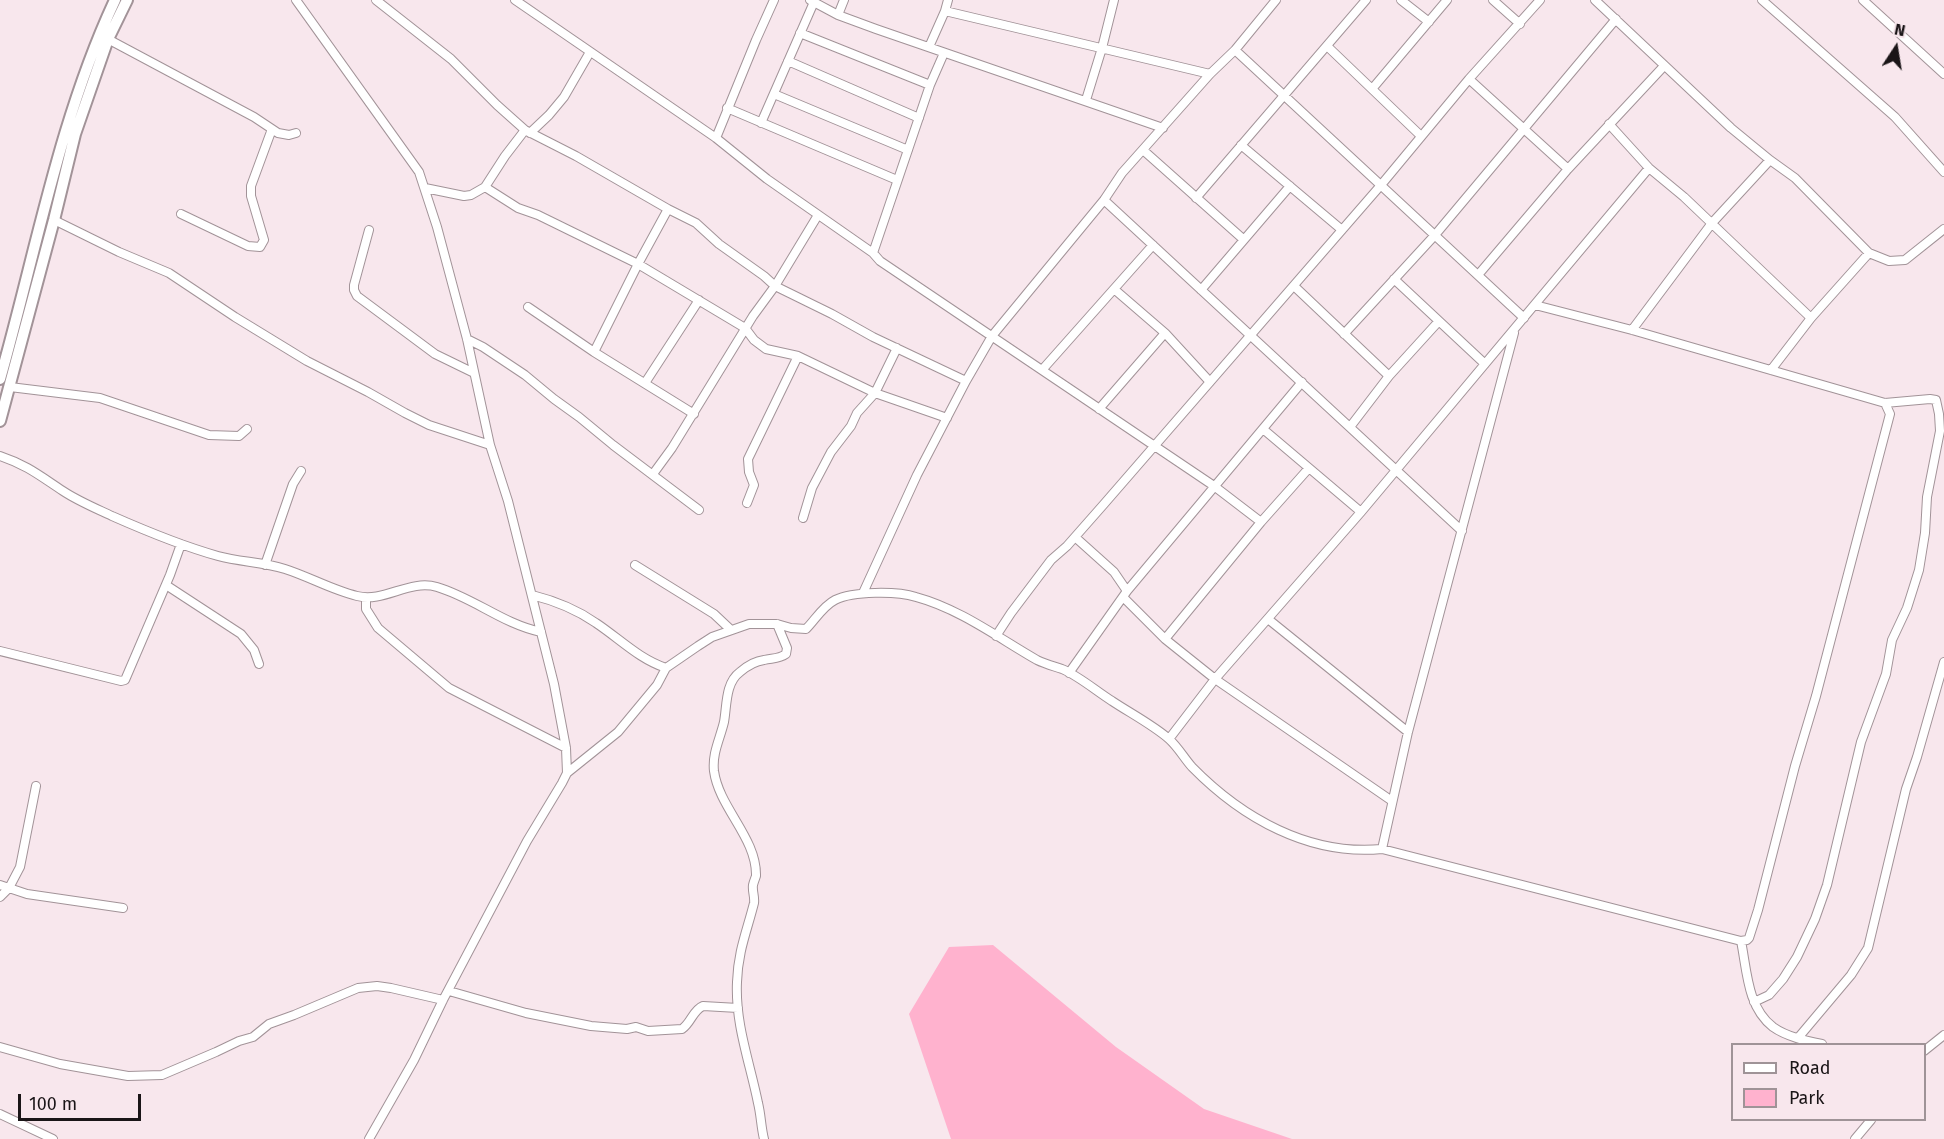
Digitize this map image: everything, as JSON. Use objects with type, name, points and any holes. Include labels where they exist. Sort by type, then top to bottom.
[{"type":"main road","points":[[0,421],[75,134],[116,0]]},
{"type":"main road","points":[[0,379],[68,123],[83,76],[127,0]]},
{"type":"street","points":[[296,0],[410,157],[425,188],[467,339],[490,445],[501,475],[554,684],[566,748],[567,773]]},
{"type":"street","points":[[376,0],[452,59],[497,105],[528,131],[696,223],[719,244],[775,286],[873,337],[966,381]]},
{"type":"street","points":[[515,0],[716,138],[767,179],[873,253],[880,261],[1214,486],[1261,522]]},
{"type":"street","points":[[716,138],[774,0]]},
{"type":"street","points":[[838,15],[843,0]]},
{"type":"street","points":[[929,47],[948,0]]},
{"type":"street","points":[[1086,100],[1102,48],[1113,0]]},
{"type":"street","points":[[863,593],[917,475],[992,336],[1104,200],[1122,173],[1210,74],[1235,50],[1276,0]]},
{"type":"street","points":[[1196,198],[1366,0]]},
{"type":"street","points":[[1401,0],[1429,22]]},
{"type":"street","points":[[1372,89],[1447,0]]},
{"type":"street","points":[[1493,0],[1520,24]]},
{"type":"street","points":[[996,636],[1050,560],[1075,537],[1154,447],[1540,0]]},
{"type":"street","points":[[1595,0],[1731,128],[1796,178],[1869,253],[1889,261],[1905,260],[1944,229]]},
{"type":"street","points":[[1762,0],[1895,117],[1944,171]]},
{"type":"street","points":[[1863,0],[1944,74]]},
{"type":"street","points":[[761,123],[801,33],[812,1],[838,15],[1163,128]]},
{"type":"street","points":[[945,11],[1210,74]]},
{"type":"street","points":[[1344,334],[1435,235],[1616,19]]},
{"type":"street","points":[[801,33],[930,85]]},
{"type":"street","points":[[104,37],[254,117],[272,129],[284,135],[296,133]]},
{"type":"street","points":[[1327,46],[1421,136]]},
{"type":"street","points":[[1235,50],[1524,318]]},
{"type":"street","points":[[425,188],[464,196],[471,195],[485,187],[505,156],[528,131],[549,116],[564,97],[590,52]]},
{"type":"street","points":[[873,253],[930,85],[944,53]]},
{"type":"street","points":[[788,61],[919,118]]},
{"type":"street","points":[[1478,275],[1568,169],[1664,66]]},
{"type":"street","points":[[1469,80],[1568,169]]},
{"type":"street","points":[[774,94],[908,150]]},
{"type":"street","points":[[728,108],[897,180]]},
{"type":"street","points":[[1609,124],[1649,168],[1811,318]]},
{"type":"street","points":[[181,214],[248,246],[260,247],[264,240],[250,186],[272,129]]},
{"type":"street","points":[[1241,145],[1342,230]]},
{"type":"street","points":[[1143,150],[1243,239]]},
{"type":"street","points":[[1632,330],[1712,224],[1770,160]]},
{"type":"street","points":[[1169,739],[1215,679],[1396,470],[1649,168]]},
{"type":"street","points":[[1201,290],[1290,186]]},
{"type":"street","points":[[485,187],[518,208],[538,215],[638,264],[745,328],[754,340],[766,349],[798,356],[875,393],[947,418]]},
{"type":"street","points":[[1104,200],[1462,531]]},
{"type":"street","points":[[594,352],[668,209]]},
{"type":"street","points":[[653,474],[694,414],[745,328],[775,286],[818,215]]},
{"type":"street","points":[[54,220],[118,252],[169,273],[307,361],[413,417],[429,425],[490,445]]},
{"type":"street","points":[[369,230],[354,285],[357,296],[429,350],[474,373]]},
{"type":"street","points":[[1042,370],[1153,245]]},
{"type":"street","points":[[1771,370],[1811,318],[1869,253]]},
{"type":"street","points":[[1394,279],[1485,364]]},
{"type":"street","points":[[1294,286],[1389,376]]},
{"type":"street","points":[[1114,289],[1165,333],[1210,382]]},
{"type":"street","points":[[645,384],[699,300]]},
{"type":"street","points":[[1535,305],[1632,330],[1885,403],[1935,400],[1940,431],[1927,497],[1925,533],[1919,570],[1907,608],[1892,640],[1886,674],[1861,742],[1827,885],[1815,919],[1797,957],[1769,995],[1754,1002]]},
{"type":"street","points":[[528,307],[594,352],[694,414]]},
{"type":"street","points":[[1350,427],[1389,376],[1439,321]]},
{"type":"street","points":[[1382,849],[1408,732],[1515,329]]},
{"type":"street","points":[[1099,409],[1165,333]]},
{"type":"street","points":[[467,339],[525,375],[699,510]]},
{"type":"street","points":[[803,518],[812,488],[831,452],[851,426],[857,413],[875,393],[897,348]]},
{"type":"street","points":[[747,503],[754,485],[749,472],[748,459],[798,356]]},
{"type":"street","points":[[1069,673],[1125,594],[1302,382]]},
{"type":"street","points":[[10,387],[100,398],[150,413],[208,435],[239,436],[247,429]]},
{"type":"street","points":[[369,1139],[414,1060],[443,1000],[527,842],[567,773],[618,732],[657,685],[666,668],[705,641],[749,624],[777,624],[806,629],[835,599],[863,593],[894,593],[914,596],[943,606],[966,617],[1040,662],[1069,673],[1169,739],[1192,766],[1248,813],[1295,837],[1340,849],[1363,851],[1382,849],[1741,941],[1749,938],[1819,686],[1890,414],[1885,403]]},
{"type":"street","points":[[1263,429],[1360,512]]},
{"type":"street","points":[[0,456],[18,462],[87,504],[181,544],[220,556],[284,569],[331,588],[366,598],[411,586],[429,585],[470,601],[517,625],[541,632]]},
{"type":"street","points":[[1165,639],[1261,522],[1309,468]]},
{"type":"street","points":[[265,565],[293,484],[301,471]]},
{"type":"street","points":[[1075,537],[1114,572],[1125,594],[1165,639],[1215,679],[1392,801]]},
{"type":"street","points":[[0,651],[121,681],[125,680],[181,544]]},
{"type":"street","points":[[635,565],[714,614],[731,630]]},
{"type":"street","points":[[166,585],[241,634],[254,650],[259,664]]},
{"type":"street","points":[[532,595],[560,602],[576,610],[642,658],[666,668]]},
{"type":"street","points":[[366,598],[366,609],[378,628],[449,688],[566,748]]},
{"type":"street","points":[[1268,619],[1408,732]]},
{"type":"street","points":[[764,1139],[758,1104],[742,1041],[737,984],[739,957],[754,899],[753,887],[756,876],[743,832],[717,786],[714,764],[717,740],[724,721],[730,686],[736,676],[762,660],[786,654],[787,648],[777,624]]},
{"type":"street","points":[[1798,1038],[1838,991],[1868,948],[1872,938],[1906,789],[1944,662]]},
{"type":"street","points":[[0,897],[9,888],[20,867],[36,786]]},
{"type":"street","points":[[0,885],[27,894],[123,908]]},
{"type":"street","points":[[1741,941],[1748,984],[1754,1002],[1763,1017],[1774,1028],[1818,1043]]},
{"type":"street","points":[[0,1047],[60,1064],[128,1077],[162,1075],[253,1037],[269,1024],[358,988],[377,986],[443,1000]]},
{"type":"street","points":[[449,991],[559,1020],[591,1026],[627,1029],[636,1027],[648,1031],[682,1029],[698,1008],[703,1006],[738,1008]]},
{"type":"street","points":[[1926,1050],[1944,1035]]},
{"type":"street","points":[[0,1114],[53,1139]]},
{"type":"street","points":[[1855,1139],[1869,1121]]},
{"type":"green space","points":[[993,945],[1116,1047],[1204,1109],[1292,1139],[951,1139],[909,1014],[949,947]]}]
